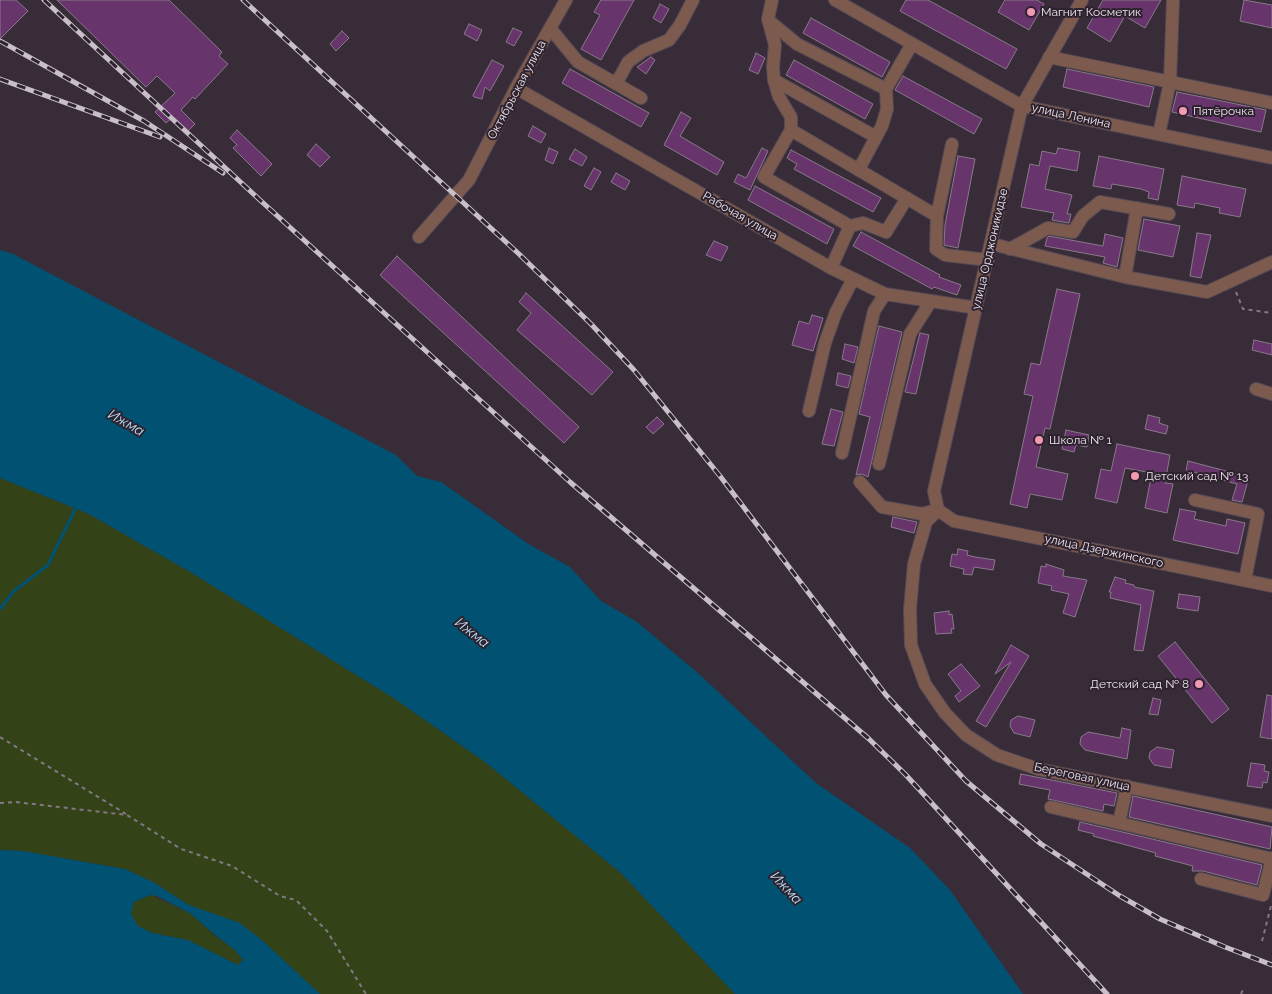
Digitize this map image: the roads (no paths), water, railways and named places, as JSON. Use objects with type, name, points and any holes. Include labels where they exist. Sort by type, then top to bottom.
[{"type":"street","name":"Октябрьская улица","points":[[420,237],[469,180],[516,88],[566,0]]},
{"type":"street","points":[[616,84],[628,62],[643,51],[669,40],[680,25],[693,0]]},
{"type":"street","points":[[772,0],[768,19],[776,45],[774,80],[780,97],[791,117],[791,130],[764,177],[850,226],[863,223],[886,232],[907,198]]},
{"type":"street","name":"улица Ленина","points":[[835,0],[1022,106],[1159,134],[1271,154]]},
{"type":"street","name":"улица Орджоникидзе","points":[[938,510],[934,491],[992,244],[1022,106],[1082,0]]},
{"type":"street","points":[[1159,134],[1170,82],[1173,0]]},
{"type":"street","points":[[768,19],[797,44],[886,89]]},
{"type":"street","points":[[550,28],[578,62],[641,98]]},
{"type":"street","points":[[860,169],[887,109],[886,89],[912,44]]},
{"type":"street","points":[[1049,58],[1272,103]]},
{"type":"street","points":[[774,80],[876,137]]},
{"type":"street","name":"Рабочая улица","points":[[516,88],[853,279],[885,294],[977,308]]},
{"type":"street","points":[[791,130],[937,216]]},
{"type":"street","points":[[952,144],[937,216],[936,249],[945,255],[988,260]]},
{"type":"street","points":[[1010,249],[1048,228],[1073,232],[1083,216],[1100,202],[1170,214]]},
{"type":"street","points":[[1125,276],[1137,208]]},
{"type":"street","points":[[831,268],[850,226]]},
{"type":"street","points":[[992,244],[1125,276],[1207,292],[1272,262]]},
{"type":"street","points":[[809,411],[825,343],[836,312],[853,279]]},
{"type":"street","points":[[842,453],[874,311],[885,294]]},
{"type":"street","points":[[879,464],[910,334],[931,301]]},
{"type":"street","points":[[1256,389],[1272,394]]},
{"type":"street","points":[[860,482],[882,507],[922,514],[938,510]]},
{"type":"street","points":[[1195,500],[1258,514],[1245,580]]},
{"type":"street","name":"улица Дзержинского","points":[[938,510],[954,521],[1272,586]]},
{"type":"street","name":"Береговая улица","points":[[938,510],[926,522],[914,564],[910,609],[911,645],[925,684],[940,706],[966,735],[997,755],[1038,769],[1272,816]]},
{"type":"street","points":[[1119,823],[1127,786]]},
{"type":"street","points":[[1051,807],[1272,858],[1263,895],[1201,880]]},
{"type":"water","name":"Ижма","points":[[0,250],[13,254],[396,455],[417,476],[441,482],[530,545],[570,567],[601,601],[637,622],[699,674],[816,783],[910,848],[950,890],[1023,994],[735,994],[621,873],[485,762],[395,699],[192,573],[89,514],[0,478]]},
{"type":"water","points":[[0,850],[23,851],[125,869],[153,882],[189,905],[240,923],[262,940],[320,994],[0,994]],"holes":[[[150,895],[157,896],[191,914],[235,950],[243,960],[238,965],[188,940],[152,933],[138,926],[131,914],[134,902]]]},
{"type":"waterway","points":[[0,609],[14,591],[48,565],[77,505]]},
{"type":"railway","points":[[44,0],[261,201],[570,482],[868,738],[905,774],[1107,994]]},
{"type":"railway","points":[[243,0],[519,254],[591,324],[634,370],[720,476],[886,695],[966,781],[1041,844],[1120,896],[1160,919],[1272,965]]},
{"type":"railway","points":[[0,41],[144,121],[223,173]]},
{"type":"railway","points":[[0,79],[160,137]]},
{"type":"place","name":"Магнит Косметик","points":[[1031,12]]},
{"type":"place","name":"Пятёрочка","points":[[1183,111]]},
{"type":"place","name":"Школа № 1","points":[[1039,440]]},
{"type":"place","name":"Детский сад № 13","points":[[1135,476]]},
{"type":"place","name":"Детский сад № 8","points":[[1199,684]]}]
